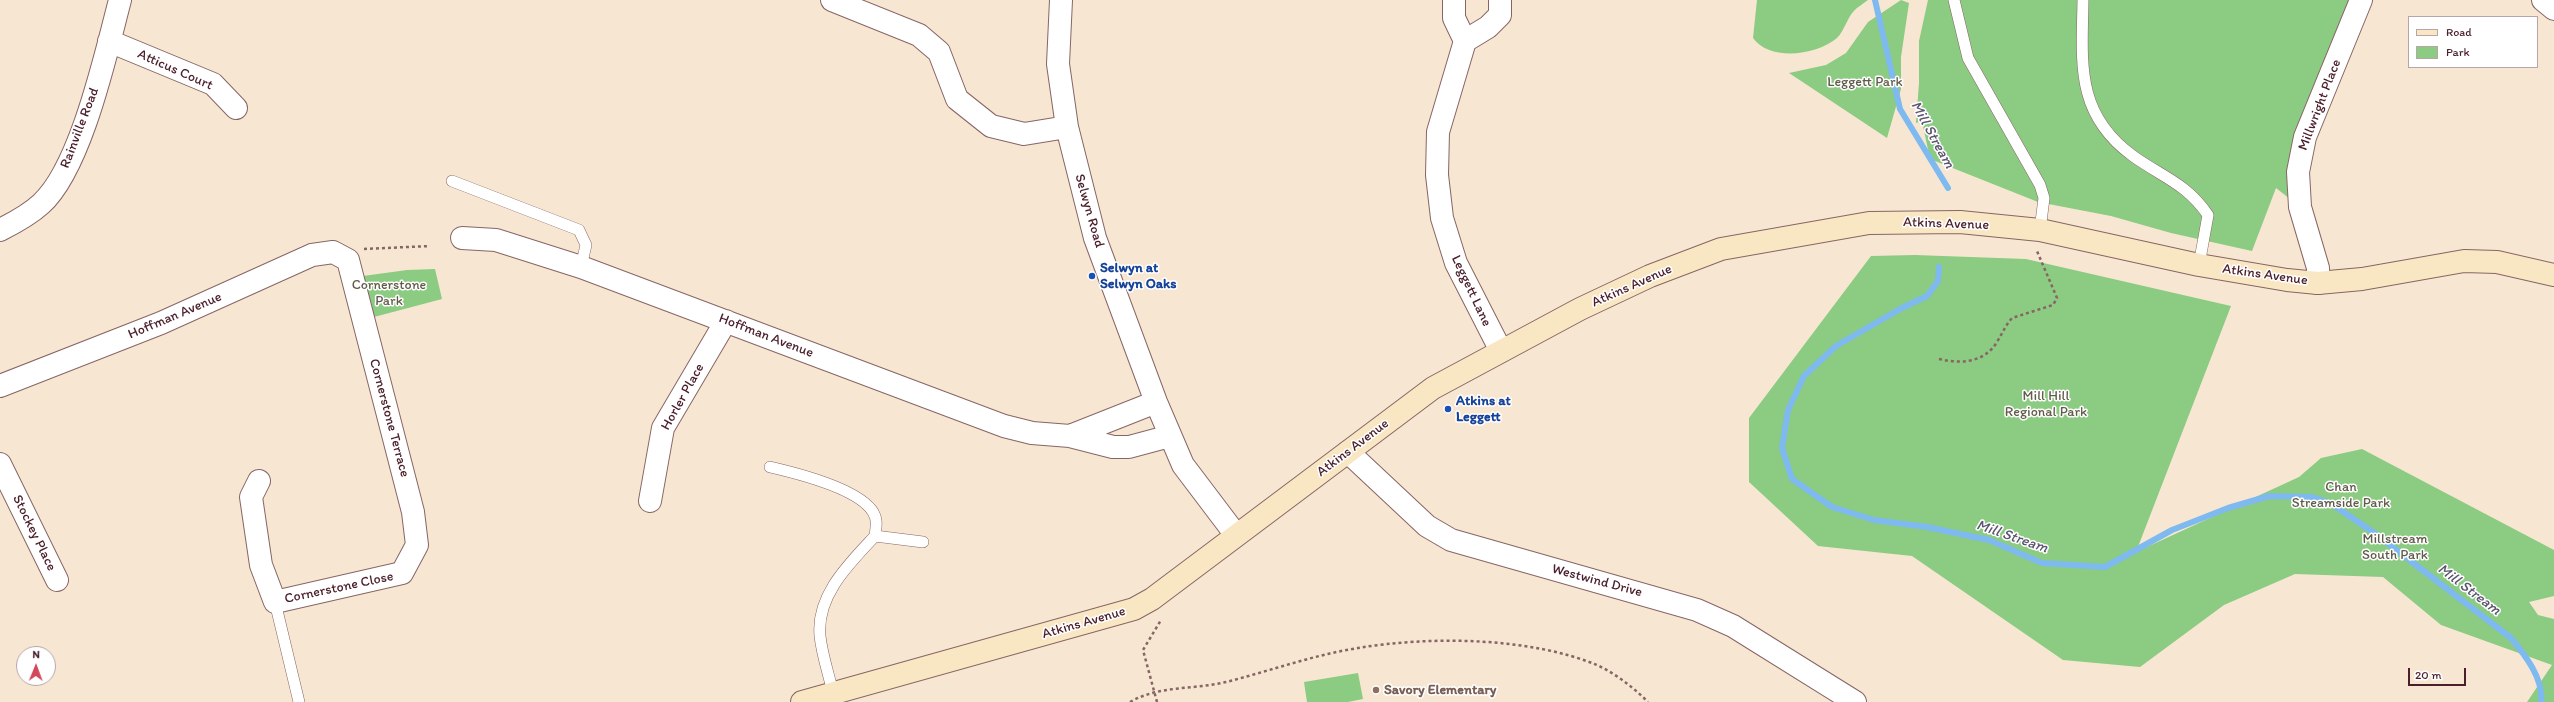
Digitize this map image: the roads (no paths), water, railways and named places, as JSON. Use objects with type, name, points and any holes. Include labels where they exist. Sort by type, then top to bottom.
[{"type":"street","name":"Rainville Road","points":[[0,230],[21,219],[42,203],[58,182],[94,97],[120,0]]},
{"type":"street","points":[[832,0],[919,35],[939,52],[957,100],[991,126],[1024,134],[1067,127]]},
{"type":"street","name":"Selwyn Road","points":[[1061,0],[1058,64],[1067,127],[1095,238],[1156,402],[1183,465],[1236,535]]},
{"type":"street","points":[[1454,0],[1454,18],[1465,41],[1488,27],[1500,15],[1500,0]]},
{"type":"street","name":"Millwright Place","points":[[2318,283],[2318,268],[2300,208],[2298,172],[2305,137],[2361,0]]},
{"type":"street","points":[[2543,0],[2554,9]]},
{"type":"street","name":"Atticus Court","points":[[109,41],[213,84],[236,108]]},
{"type":"street","name":"Leggett Lane","points":[[1465,41],[1438,132],[1437,175],[1442,218],[1456,263],[1501,351]]},
{"type":"street","name":"Atkins Avenue","points":[[802,702],[1134,608],[1152,599],[1433,388],[1501,351],[1650,276],[1721,249],[1869,223],[1960,222],[2040,230],[2199,265],[2287,280],[2318,283],[2362,279],[2464,261],[2497,262],[2554,275]]},
{"type":"street","name":"Hoffman Avenue","points":[[462,238],[496,240],[581,267],[1004,426],[1032,434],[1070,436],[1113,447],[1129,447],[1170,436]]},
{"type":"street","name":"Hoffman Avenue","points":[[0,386],[161,323],[312,255],[333,252],[355,254]]},
{"type":"street","name":"Cornerstone Terrace","points":[[355,254],[413,512],[417,545],[402,574]]},
{"type":"street","name":"Horler Place","points":[[650,501],[663,428],[726,321]]},
{"type":"street","name":"Hoffman Avenue","points":[[1070,436],[1156,402]]},
{"type":"street","name":"Westwind Drive","points":[[1348,452],[1427,526],[1451,540],[1697,610],[1733,626],[1856,702]]},
{"type":"street","name":"Stockey Place","points":[[0,464],[57,580]]},
{"type":"street","name":"Cornerstone Close","points":[[259,481],[251,497],[261,565],[275,602],[402,574]]},
{"type":"lane","points":[[1954,0],[1968,58],[2040,184],[2044,198],[2040,230]]},
{"type":"lane","points":[[2083,0],[2082,61],[2089,102],[2105,130],[2121,146],[2196,198],[2208,215],[2199,265]]},
{"type":"lane","points":[[452,181],[579,230],[586,245],[581,267]]},
{"type":"lane","points":[[770,467],[805,474],[858,498],[872,511],[877,522],[875,536],[848,566],[832,588],[823,610],[820,635],[833,693]]},
{"type":"lane","points":[[875,536],[923,542]]},
{"type":"lane","name":"Cornerstone Close","points":[[275,602],[299,702]]},
{"type":"waterway","name":"Mill Stream","points":[[1875,0],[1900,109],[1948,188]]},
{"type":"waterway","name":"Mill Stream","points":[[1939,267],[1938,281],[1927,296],[1900,309],[1836,346],[1804,376],[1788,410],[1782,448],[1792,479],[1832,507],[1874,520],[1927,527],[1989,540],[2042,563],[2105,567],[2172,530],[2228,508],[2269,496],[2312,497],[2330,503],[2373,532],[2511,638],[2537,676],[2540,685],[2541,702]]},
{"type":"place","name":"Selwyn at Selwyn Oaks","points":[[1092,276]]},
{"type":"place","name":"Atkins at Leggett","points":[[1448,409]]},
{"type":"place","name":"Savory Elementary","points":[[1376,690]]},
{"type":"park label","name":"Leggett Park","points":[[1865,82]]},
{"type":"park label","name":"Cornerstone Park","points":[[389,294]]},
{"type":"park label","name":"Mill Hill Regional Park","points":[[2046,404]]},
{"type":"park label","name":"Chan Streamside Park","points":[[2341,496]]},
{"type":"park label","name":"Millstream South Park","points":[[2395,548]]}]
